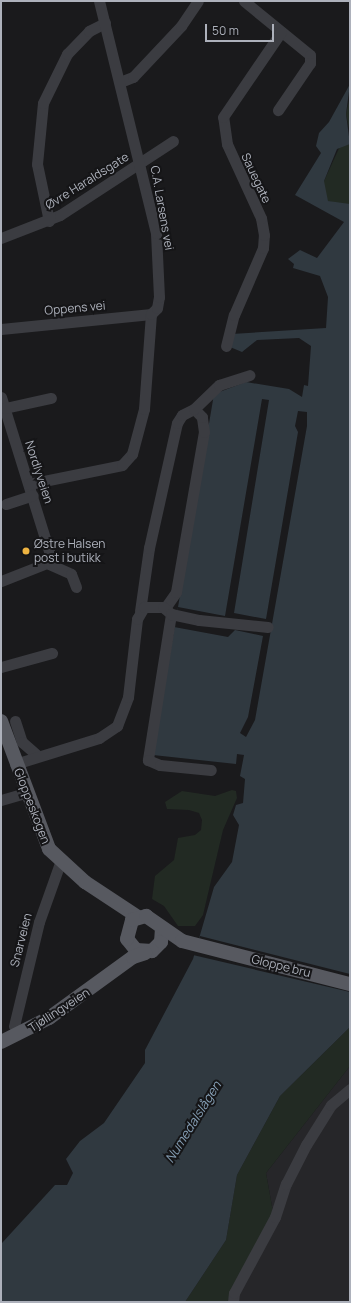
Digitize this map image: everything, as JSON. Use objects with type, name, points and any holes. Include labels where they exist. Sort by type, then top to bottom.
[{"type":"main road","name":"Gloppeskogen","points":[[8,721],[16,764],[39,831],[60,863],[100,893],[138,917]]},
{"type":"main road","name":"Gloppeskogen","points":[[100,893],[117,912],[127,936]]},
{"type":"main road","points":[[113,972],[127,936],[138,917],[151,917],[176,944]]},
{"type":"main road","points":[[127,936],[132,948],[150,951],[161,942],[162,928]]},
{"type":"main road","name":"Gloppe bru","points":[[176,944],[212,949],[350,984]]},
{"type":"main road","name":"Tjøllingveien","points":[[1,1042],[54,1015],[113,972],[150,951],[176,944]]},
{"type":"street","name":"C.A. Larsens vei","points":[[29,484],[128,461],[144,409],[151,314],[157,308],[159,297],[158,263],[141,162],[99,1]]},
{"type":"street","points":[[120,82],[133,77],[181,26],[198,1]]},
{"type":"street","points":[[244,1],[311,59],[278,110]]},
{"type":"street","points":[[49,221],[37,164],[43,103],[67,54],[89,31],[105,23]]},
{"type":"street","name":"Sauegate","points":[[226,346],[234,316],[263,248],[264,235],[261,218],[227,144],[223,117],[281,32]]},
{"type":"street","name":"Øvre Haraldsgate","points":[[1,238],[49,221],[174,141]]},
{"type":"street","name":"Oppens vei","points":[[1,329],[151,314]]},
{"type":"street","points":[[16,764],[99,738],[117,726],[128,696],[149,548],[174,433],[182,415],[194,409],[219,384],[249,375]]},
{"type":"street","name":"Nordlyveien","points":[[1,397],[33,495],[50,560]]},
{"type":"street","points":[[5,408],[51,398]]},
{"type":"street","points":[[194,409],[202,417],[204,432],[176,592],[168,611],[148,760],[160,765],[210,770]]},
{"type":"street","points":[[6,504],[33,495]]},
{"type":"street","points":[[1,581],[50,560],[71,574],[76,587]]},
{"type":"street","points":[[140,611],[150,605],[232,627],[268,627]]},
{"type":"street","points":[[1,667],[52,653]]},
{"type":"street","points":[[8,721],[22,742],[38,756]]},
{"type":"street","points":[[1,800],[26,794]]},
{"type":"street","name":"Snarveien","points":[[14,1026],[39,922],[60,863]]},
{"type":"street","points":[[233,1302],[234,1293],[275,1217],[286,1184],[306,1145],[331,1105],[350,1090]]},
{"type":"shaded area","points":[[350,96],[350,133],[346,114]]},
{"type":"shaded area","points":[[341,144],[350,144],[350,204],[344,206],[328,201],[324,193],[324,181]]},
{"type":"shaded area","points":[[232,790],[236,791],[237,798],[223,830],[203,915],[195,926],[178,926],[164,906],[152,899],[155,876],[174,860],[178,838],[195,835],[201,830],[202,820],[199,813],[189,810],[167,809],[165,802],[182,791],[215,796]]},
{"type":"shaded area","points":[[350,1027],[350,1066],[266,1173],[273,1212],[227,1302],[185,1302],[226,1240],[237,1175],[280,1096]]},
{"type":"shaded area","points":[[350,1066],[350,1302],[227,1302],[273,1212],[266,1173]]},
{"type":"water","name":"Numedalslågen","points":[[350,84],[346,114],[350,144],[337,149],[324,181],[328,201],[350,204],[350,1027],[280,1096],[237,1175],[226,1240],[185,1302],[1,1302],[2,1243],[55,1185],[67,1185],[73,1173],[66,1159],[80,1141],[104,1123],[145,1063],[145,1050],[193,959],[214,887],[232,862],[239,825],[233,815],[236,805],[243,803],[245,779],[240,776],[244,755],[237,754],[236,764],[153,755],[214,394],[246,382],[289,389],[302,397],[304,385],[308,386],[311,346],[299,338],[257,340],[242,352],[230,347],[232,334],[326,328],[328,297],[320,276],[293,268],[294,264],[288,259],[300,250],[317,258],[344,222],[295,195],[321,153],[316,146],[319,133],[329,122]]},
{"type":"pier","points":[[262,399],[269,400],[234,613],[266,619],[298,432],[295,426],[298,411],[307,412],[307,426],[255,720],[246,737],[240,733],[248,717],[263,636],[235,630],[228,637],[174,627],[178,607],[225,616]]},
{"type":"pier","points":[[200,936],[350,974],[350,992],[193,955]]},
{"type":"place","name":"Østre Halsen post i butikk","points":[[26,551]]}]
